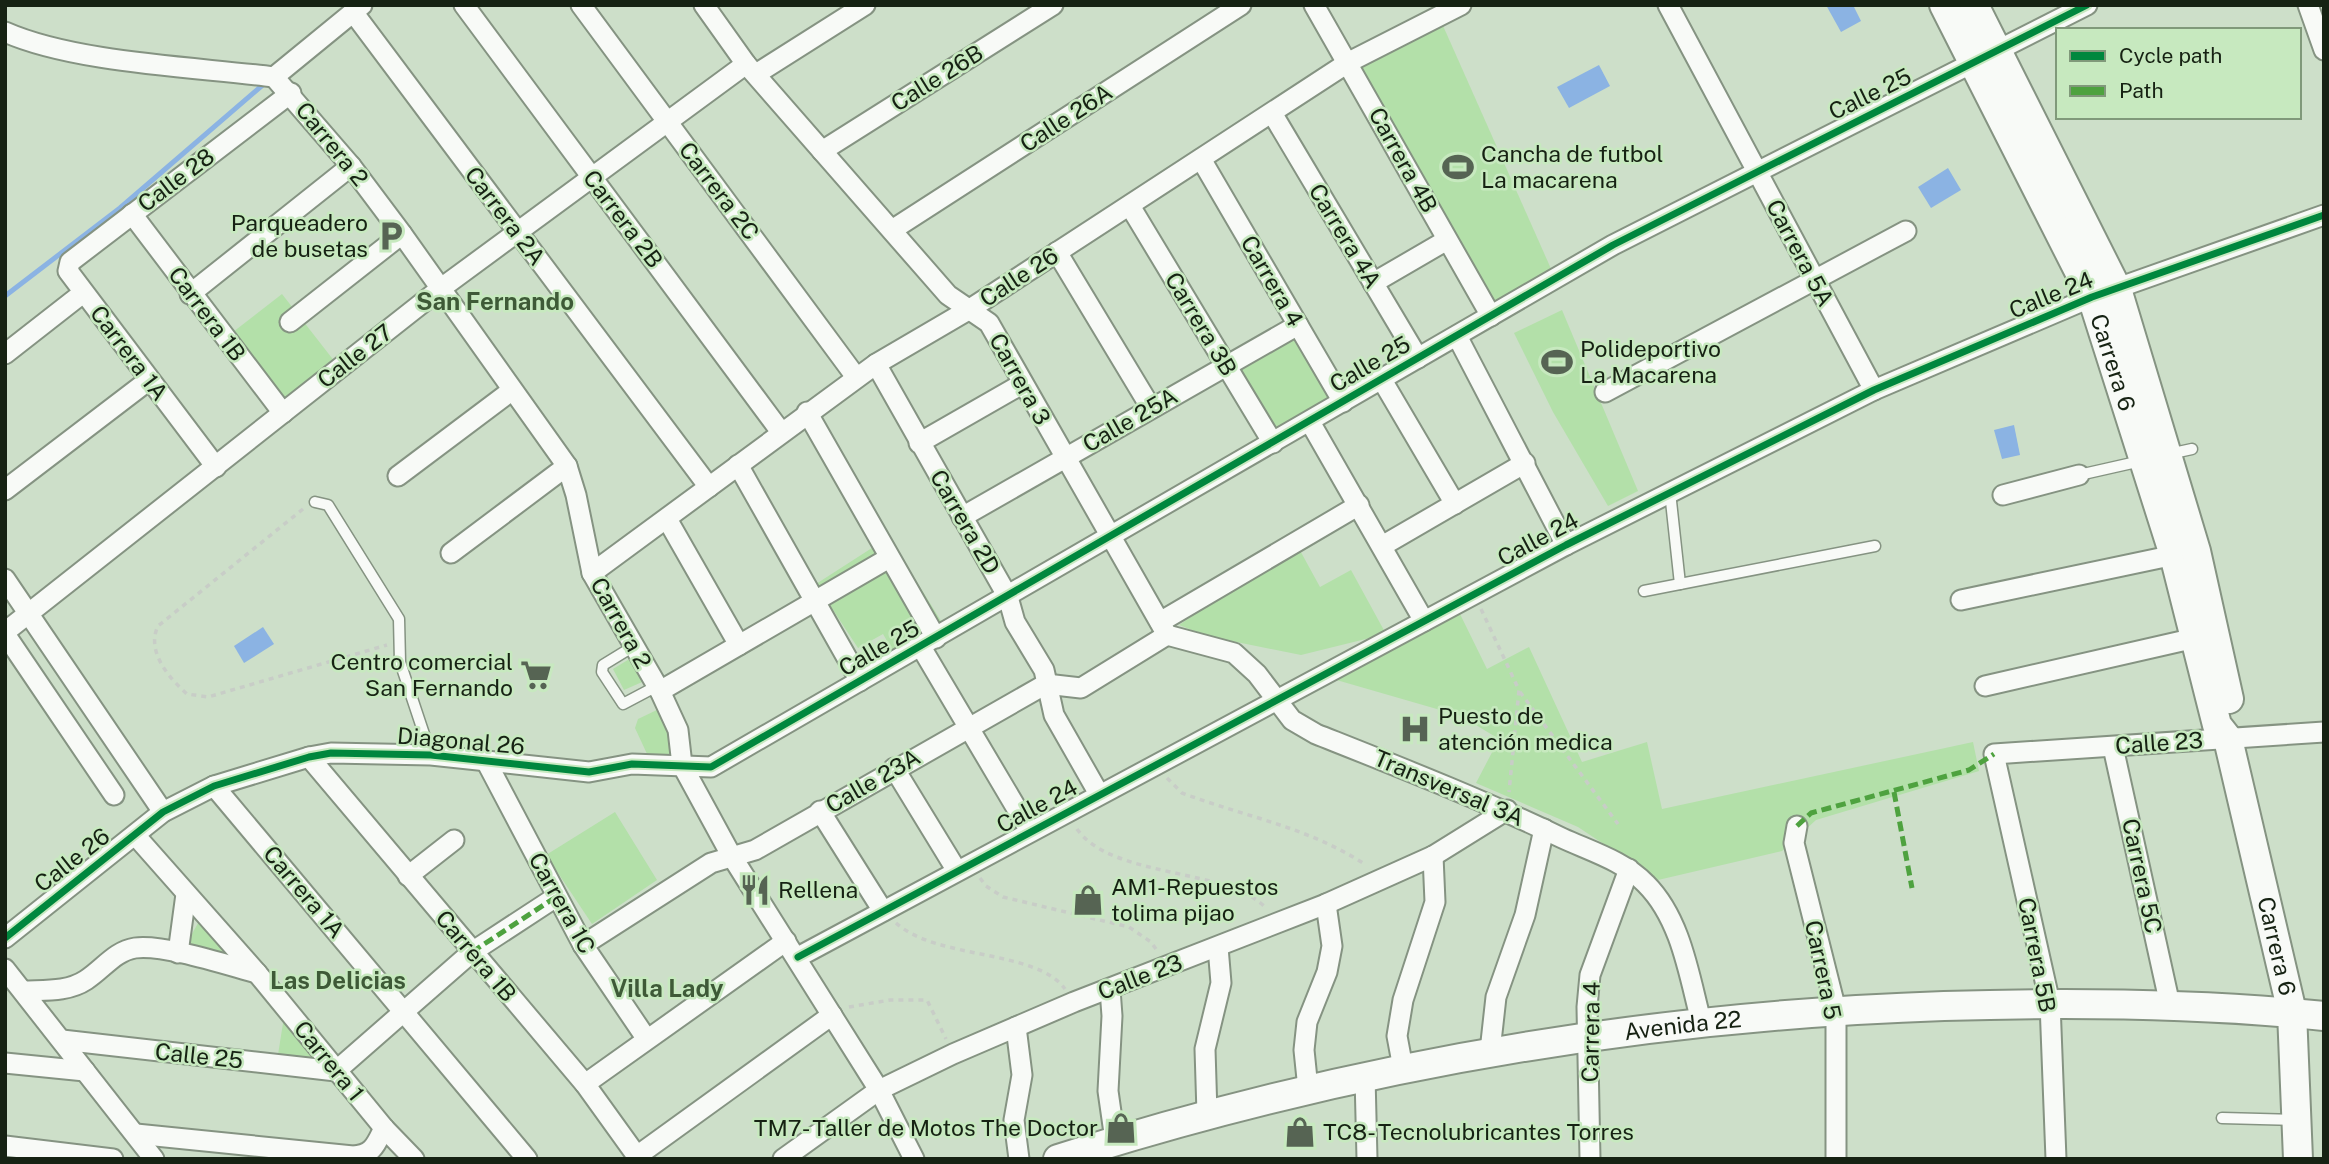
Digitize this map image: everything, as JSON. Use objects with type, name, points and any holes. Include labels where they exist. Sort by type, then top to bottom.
[{"type":"street","name":"Carrera 2B","points":[[464,5],[781,432]]},
{"type":"street","name":"Carrera 2C","points":[[582,5],[856,377]]},
{"type":"street","points":[[704,5],[751,69]]},
{"type":"street","name":"Calle 27","points":[[5,633],[440,289],[666,120],[865,5]]},
{"type":"street","name":"Calle 26B","points":[[822,151],[1053,5]]},
{"type":"street","name":"Calle 26A","points":[[892,230],[1241,5]]},
{"type":"street","name":"Carrera 4B","points":[[1314,5],[1349,62],[1491,316]]},
{"type":"street","name":"Calle 26","points":[[592,573],[856,377],[970,309],[1349,62],[1461,5]]},
{"type":"street","name":"Carrera 5A","points":[[1668,5],[1874,390]]},
{"type":"street","name":"Carrera 6","points":[[1944,5],[1986,58],[2105,293],[2169,454],[2185,553],[2206,636],[2217,725],[2228,739],[2292,1013],[2298,1159]]},
{"type":"street","name":"Carrera 6","points":[[1974,5],[1986,58]]},
{"type":"street","name":"Calle 25","points":[[682,765],[711,767],[1112,538],[1613,245],[2087,5]]},
{"type":"street","points":[[2308,5],[2324,50]]},
{"type":"street","points":[[5,32],[23,40],[106,57],[274,77],[358,8]]},
{"type":"street","name":"Carrera 2A","points":[[358,8],[517,232],[709,487]]},
{"type":"street","name":"Carrera 3","points":[[751,69],[948,295],[989,323],[1164,628]]},
{"type":"street","name":"Carrera 2","points":[[274,77],[291,93],[351,166],[566,466],[576,495],[592,573],[659,689],[678,730],[682,765],[731,855],[798,957],[879,1090],[914,1159]]},
{"type":"street","name":"Calle 28","points":[[68,271],[70,262],[291,93]]},
{"type":"street","name":"Carrera 4A","points":[[1272,113],[1418,358]]},
{"type":"street","name":"Carrera 4","points":[[1201,159],[1343,402]]},
{"type":"street","points":[[190,294],[351,166]]},
{"type":"street","name":"Carrera 3B","points":[[1129,205],[1273,443]]},
{"type":"street","name":"Carrera 1B","points":[[131,214],[283,413]]},
{"type":"street","name":"Calle 24","points":[[798,957],[1566,545],[1874,390],[2105,293],[2324,215]]},
{"type":"street","points":[[1605,392],[1906,232]]},
{"type":"street","points":[[290,322],[402,234]]},
{"type":"street","points":[[1373,283],[1447,240]]},
{"type":"street","points":[[1057,252],[1151,408]]},
{"type":"street","name":"Carrera 1A","points":[[68,271],[216,467]]},
{"type":"street","points":[[5,354],[83,293]]},
{"type":"street","name":"Calle 25A","points":[[962,517],[1298,325]]},
{"type":"street","points":[[1457,336],[1566,545]]},
{"type":"street","name":"Carrera 2D","points":[[876,364],[1008,597],[1015,622],[1044,670],[1054,715],[1099,794]]},
{"type":"street","points":[[5,490],[149,380]]},
{"type":"street","points":[[1382,380],[1455,504]]},
{"type":"street","points":[[919,443],[1022,384]]},
{"type":"street","points":[[398,476],[511,391]]},
{"type":"street","points":[[807,412],[889,558],[968,727],[1030,831]]},
{"type":"street","points":[[1310,422],[1424,621]]},
{"type":"street","points":[[1382,546],[1525,463]]},
{"type":"street","points":[[738,465],[860,681]]},
{"type":"street","points":[[452,553],[566,466]]},
{"type":"street","points":[[2003,495],[2079,475]]},
{"type":"street","points":[[1046,684],[1081,688],[1164,628],[1359,505]]},
{"type":"street","points":[[667,519],[739,645]]},
{"type":"street","points":[[1961,600],[2185,553]]},
{"type":"street","points":[[659,689],[889,558]]},
{"type":"street","points":[[5,579],[163,812]]},
{"type":"street","points":[[1164,628],[1234,653],[1257,674],[1275,699]]},
{"type":"street","points":[[5,633],[114,795]]},
{"type":"street","points":[[1984,686],[2206,636]]},
{"type":"street","name":"Calle 23A","points":[[583,945],[711,863],[755,850],[894,768],[1046,684]]},
{"type":"street","name":"Transversal 3A","points":[[1275,699],[1292,720],[1316,734],[1507,810],[1629,869]]},
{"type":"street","name":"Calle 23","points":[[1994,754],[2324,733]]},
{"type":"street","name":"Carrera 5C","points":[[2113,747],[2170,1005]]},
{"type":"street","name":"Diagonal 26","points":[[163,812],[214,786],[309,757],[331,753],[431,755],[589,772],[632,764],[682,765]]},
{"type":"street","name":"Carrera 5B","points":[[1994,754],[2050,1003],[2056,1159]]},
{"type":"street","name":"Carrera 1B","points":[[309,757],[585,1084],[638,1157]]},
{"type":"street","name":"Carrera 1C","points":[[487,763],[583,945],[646,1038]]},
{"type":"street","points":[[894,768],[964,867]]},
{"type":"street","name":"Carrera 1A","points":[[214,786],[405,1010],[527,1159]]},
{"type":"street","name":"Calle 23","points":[[783,1159],[879,1090],[953,1054],[1074,1002],[1326,904],[1433,856],[1507,810]]},
{"type":"street","points":[[820,811],[883,911]]},
{"type":"street","name":"Calle 26","points":[[5,938],[163,812]]},
{"type":"street","name":"Carrera 5","points":[[1797,826],[1794,843],[1836,1010],[1836,1159]]},
{"type":"street","points":[[1490,1051],[1496,997],[1525,915],[1544,829]]},
{"type":"street","name":"Carrera 1","points":[[135,835],[257,973],[384,1128],[414,1159]]},
{"type":"street","points":[[408,876],[454,840]]},
{"type":"street","points":[[1403,1068],[1397,1036],[1403,1000],[1435,902],[1433,856]]},
{"type":"street","points":[[1629,869],[1647,885],[1675,930],[1701,1021]]},
{"type":"street","name":"Carrera 4","points":[[1590,1159],[1590,1035],[1587,1007],[1590,975],[1629,869]]},
{"type":"street","points":[[178,953],[186,894]]},
{"type":"street","points":[[336,1071],[472,952],[556,897]]},
{"type":"street","points":[[1308,1089],[1304,1050],[1307,1022],[1327,972],[1332,946],[1326,904]]},
{"type":"street","points":[[585,1084],[646,1038],[786,941]]},
{"type":"street","points":[[24,991],[68,989],[85,981],[117,954],[136,947],[178,953],[257,973]]},
{"type":"street","points":[[1207,1114],[1205,1049],[1221,983],[1218,947]]},
{"type":"street","points":[[5,969],[154,1159]]},
{"type":"street","points":[[1110,989],[1112,1016],[1108,1091],[1115,1140]]},
{"type":"street","name":"Avenida 22","points":[[1058,1159],[1207,1114],[1365,1076],[1490,1051],[1701,1021],[1836,1010],[2050,1003],[2170,1005],[2324,1016]]},
{"type":"street","points":[[638,1157],[832,1014]]},
{"type":"street","points":[[1016,1027],[1022,1075],[1014,1120],[1019,1159]]},
{"type":"street","name":"Calle 25","points":[[62,1040],[336,1071]]},
{"type":"street","points":[[5,1063],[85,1070]]},
{"type":"street","points":[[1365,1076],[1367,1159]]},
{"type":"street","points":[[136,1134],[365,1156],[374,1149],[384,1128]]},
{"type":"street","points":[[7,1150],[113,1159]]},
{"type":"lane","points":[[2079,475],[2169,454]]},
{"type":"lane","points":[[1670,492],[1680,584]]},
{"type":"lane","points":[[315,502],[328,505],[399,619],[400,663],[431,755]]},
{"type":"lane","points":[[1644,591],[1875,546]]},
{"type":"lane","points":[[634,646],[603,665],[601,672],[623,704],[659,689]]},
{"type":"lane","points":[[2222,1118],[2297,1121]]},
{"type":"path","points":[[315,502],[158,626],[153,640],[154,652],[187,694],[208,698],[399,643]]},
{"type":"path","points":[[1475,595],[1519,690],[1618,824]]},
{"type":"path","points":[[1507,810],[1519,690]]},
{"type":"path","points":[[1153,765],[1182,793],[1306,832],[1335,845],[1385,878]]},
{"type":"path","points":[[1065,812],[1082,835],[1107,853],[1233,890],[1262,904],[1280,923]]},
{"type":"path","points":[[964,867],[1003,897],[1129,927],[1151,942],[1168,965]]},
{"type":"path","points":[[883,911],[901,928],[923,940],[1043,971],[1060,982],[1074,1002]]},
{"type":"path","points":[[832,1014],[842,1009],[890,1000],[927,1000],[953,1054]]},
{"type":"green space","name":"Cancha de futbol La macarena","points":[[1440,19],[1552,271],[1490,309],[1351,63]]},
{"type":"green space","points":[[282,294],[335,362],[284,401],[233,332]]},
{"type":"green space","points":[[1562,310],[1638,491],[1608,506],[1553,412],[1514,333]]},
{"type":"green space","points":[[1299,330],[1340,402],[1278,438],[1235,366]]},
{"type":"green space","points":[[889,537],[946,629],[897,658],[883,634],[858,648],[816,584]]},
{"type":"green space","points":[[1297,545],[1320,587],[1351,570],[1386,634],[1301,655],[1207,636],[1179,625]]},
{"type":"green space","points":[[1460,614],[1487,669],[1529,647],[1582,762],[1647,742],[1662,809],[1973,742],[1979,771],[1816,820],[1782,851],[1658,880],[1578,827],[1476,783],[1499,739],[1461,716],[1333,679]]},
{"type":"green space","points":[[636,655],[649,679],[624,690],[613,669]]},
{"type":"green space","points":[[661,708],[671,731],[674,758],[648,756],[635,728],[638,719]]},
{"type":"green space","points":[[615,812],[657,880],[592,924],[546,855]]},
{"type":"green space","points":[[201,918],[245,966],[181,953]]},
{"type":"green space","points":[[284,1017],[328,1066],[277,1061]]},
{"type":"water","points":[[1826,5],[1853,5],[1861,21],[1841,32]]},
{"type":"water","points":[[1599,65],[1610,86],[1569,108],[1557,87]]},
{"type":"water","points":[[1948,168],[1961,190],[1931,208],[1918,187]]},
{"type":"water","points":[[2014,425],[2020,455],[2002,459],[1994,430]]},
{"type":"water","points":[[263,627],[274,644],[244,663],[234,646]]},
{"type":"waterway","points":[[5,296],[120,208],[265,83]]},
{"type":"marked path","points":[[1797,826],[1811,813],[1969,770],[1994,754]]},
{"type":"marked path","points":[[1894,792],[1912,888]]},
{"type":"marked path","points":[[472,952],[556,897]]},
{"type":"cycle path","points":[[5,938],[163,812],[214,786],[309,757],[331,753],[431,755],[589,772],[632,764],[711,767],[1613,245],[2087,5]]},
{"type":"cycle path","points":[[798,957],[1566,545],[1874,390],[2092,297],[2324,215]]},
{"type":"place","name":"Cancha de futbol La macarena","points":[[1458,167]]},
{"type":"place","name":"Parqueadero de busetas","points":[[391,236]]},
{"type":"place","name":"Polideportivo La Macarena","points":[[1557,362]]},
{"type":"place","name":"Centro comercial San Fernando","points":[[536,675]]},
{"type":"place","name":"Puesto de atención medica","points":[[1415,729]]},
{"type":"place","name":"Rellena","points":[[755,890]]},
{"type":"place","name":"AM1-Repuestos tolima pijao","points":[[1088,900]]},
{"type":"place","name":"TM7- Taller de Motos The Doctor","points":[[1121,1128]]},
{"type":"place","name":"TC8- Tecnolubricantes Torres","points":[[1300,1132]]},
{"type":"district","name":"San Fernando","points":[[495,302]]},
{"type":"district","name":"Las Delicias","points":[[338,981]]},
{"type":"district","name":"Villa Lady","points":[[667,989]]}]
